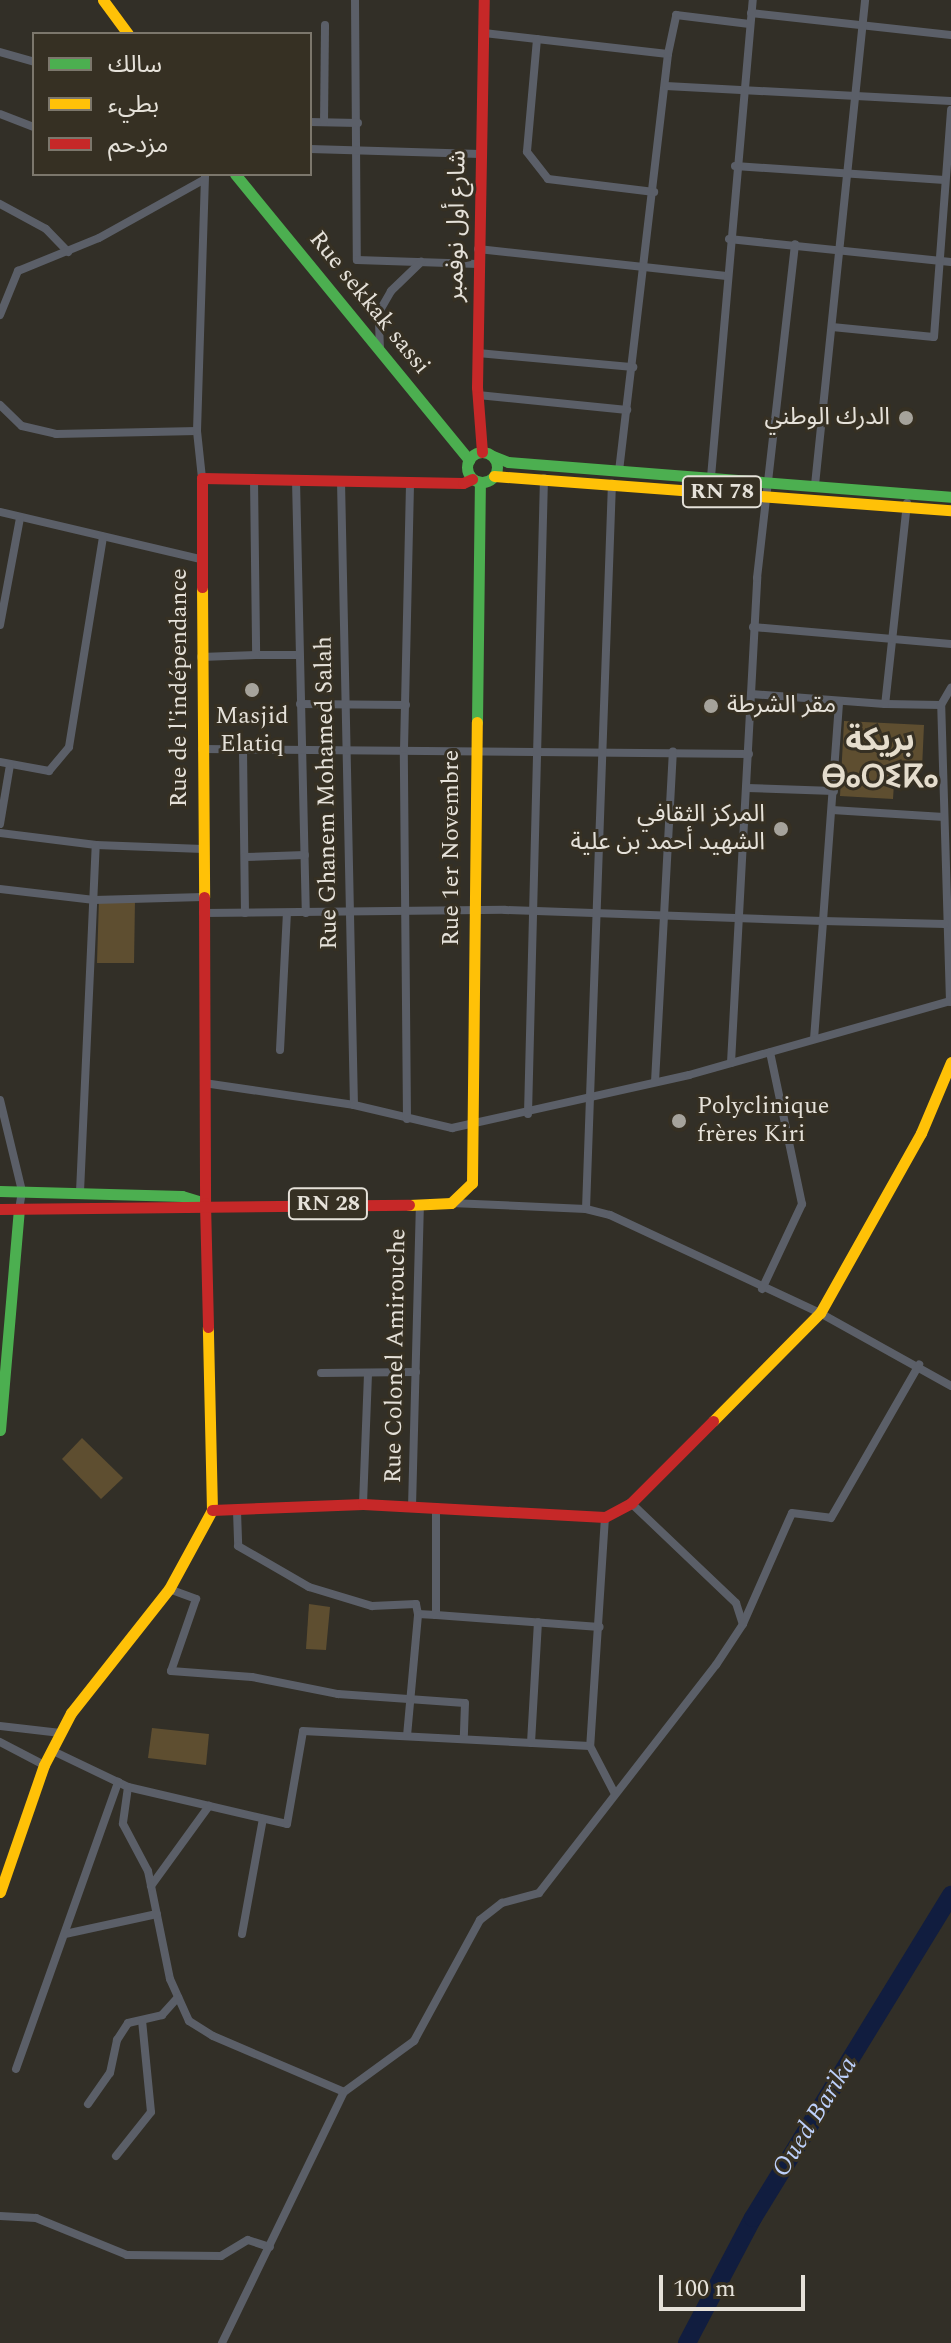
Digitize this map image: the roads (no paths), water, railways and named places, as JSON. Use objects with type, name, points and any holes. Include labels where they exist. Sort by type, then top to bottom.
[{"type":"main road","points":[[103,0],[127,32]]},
{"type":"main road","name":"شارع أول نوفمبر","points":[[484,0],[478,395],[487,454],[494,476]]},
{"type":"main road","name":"Rue sekkak sassi","points":[[237,176],[469,460]]},
{"type":"main road","points":[[469,460],[487,454],[619,470],[951,497]]},
{"type":"main road","name":"Rue 1er Novembre","points":[[451,1203],[475,1177],[470,1126],[476,480],[469,460]]},
{"type":"main road","points":[[202,478],[410,482],[476,480],[494,476]]},
{"type":"main road","name":"RN 78","points":[[494,476],[544,477],[951,510]]},
{"type":"main road","name":"Rue de l'indépendance","points":[[202,478],[205,1203],[212,1510]]},
{"type":"main road","points":[[0,1892],[44,1765],[61,1733],[110,1660],[169,1589],[203,1534],[212,1510],[363,1504],[605,1517],[631,1503],[820,1313],[921,1133],[951,1062]]},
{"type":"main road","name":"RN 28","points":[[0,1191],[182,1196],[205,1203]]},
{"type":"main road","name":"RN 28","points":[[0,1209],[180,1210],[205,1203],[451,1203]]},
{"type":"main road","points":[[0,1430],[5,1297],[19,1209]]},
{"type":"street","points":[[355,0],[357,260],[478,264]]},
{"type":"street","points":[[711,477],[741,93],[753,0]]},
{"type":"street","points":[[815,485],[865,0]]},
{"type":"street","points":[[751,13],[951,35]]},
{"type":"street","points":[[619,470],[646,266],[668,54],[676,15],[749,24]]},
{"type":"street","points":[[324,122],[325,25]]},
{"type":"street","points":[[484,33],[668,54]]},
{"type":"street","points":[[537,39],[527,152],[548,179],[654,192]]},
{"type":"street","points":[[0,52],[32,61]]},
{"type":"street","points":[[666,86],[741,93],[951,101]]},
{"type":"street","points":[[832,327],[934,337],[951,110]]},
{"type":"street","points":[[0,114],[32,126]]},
{"type":"street","points":[[312,122],[358,123]]},
{"type":"street","points":[[312,149],[480,154]]},
{"type":"street","points":[[735,166],[945,180]]},
{"type":"street","points":[[0,315],[14,274],[68,252],[204,177]]},
{"type":"street","name":"Rue de l'indépendance","points":[[202,478],[197,431],[204,177]]},
{"type":"street","points":[[0,204],[46,229],[68,252]]},
{"type":"street","points":[[729,239],[951,262]]},
{"type":"street","points":[[731,1063],[741,916],[753,627],[795,244]]},
{"type":"street","points":[[478,249],[727,276]]},
{"type":"street","points":[[380,351],[379,312],[391,291],[421,262]]},
{"type":"street","points":[[478,353],[633,367]]},
{"type":"street","points":[[478,395],[627,410]]},
{"type":"street","points":[[0,405],[22,426],[56,434],[197,431]]},
{"type":"street","points":[[528,1114],[544,477]]},
{"type":"street","points":[[254,479],[256,655]]},
{"type":"street","points":[[296,480],[306,913]]},
{"type":"street","name":"Rue Ghanem Mohamed Salah","points":[[341,481],[354,1105]]},
{"type":"street","points":[[407,1119],[404,749],[410,482]]},
{"type":"street","points":[[586,1209],[593,914],[612,483]]},
{"type":"street","points":[[885,704],[907,493]]},
{"type":"street","points":[[0,512],[200,559]]},
{"type":"street","points":[[0,625],[20,518]]},
{"type":"street","points":[[0,762],[49,771],[69,747],[103,537]]},
{"type":"street","points":[[753,627],[951,644]]},
{"type":"street","points":[[201,657],[298,655]]},
{"type":"street","points":[[204,1083],[354,1105],[436,1126],[470,1126],[731,1063],[950,1002],[945,924],[947,765],[941,705],[951,688]]},
{"type":"street","points":[[751,694],[839,702],[941,705]]},
{"type":"street","points":[[814,1039],[839,702]]},
{"type":"street","points":[[300,704],[406,705]]},
{"type":"street","points":[[202,749],[602,749],[749,754]]},
{"type":"street","points":[[243,750],[245,913]]},
{"type":"street","points":[[655,1082],[673,751]]},
{"type":"street","points":[[0,824],[10,765]]},
{"type":"street","points":[[747,788],[834,791]]},
{"type":"street","points":[[832,810],[944,817]]},
{"type":"street","points":[[0,833],[96,845],[203,849]]},
{"type":"street","points":[[80,1192],[96,845]]},
{"type":"street","points":[[245,857],[305,855]]},
{"type":"street","points":[[0,889],[94,900],[203,897]]},
{"type":"street","points":[[203,913],[533,912],[945,924]]},
{"type":"street","points":[[280,1050],[287,913]]},
{"type":"street","points":[[762,1289],[802,1204],[770,1052]]},
{"type":"street","points":[[0,1100],[22,1191],[19,1209]]},
{"type":"street","points":[[451,1203],[586,1209],[820,1313],[919,1365],[951,1386]]},
{"type":"street","name":"Rue Colonel Amirouche","points":[[412,1507],[420,1205]]},
{"type":"street","points":[[222,2343],[344,2092],[414,2041],[480,1920],[502,1903],[539,1893],[743,1624],[792,1513],[831,1518],[919,1365]]},
{"type":"street","points":[[321,1373],[416,1372]]},
{"type":"street","points":[[363,1504],[368,1373]]},
{"type":"street","points":[[631,1503],[736,1603],[743,1624]]},
{"type":"street","points":[[436,1507],[436,1615]]},
{"type":"street","points":[[237,1511],[238,1546],[309,1587],[372,1606],[416,1604],[418,1614],[407,1736]]},
{"type":"street","points":[[605,1517],[590,1746],[615,1794]]},
{"type":"street","points":[[169,1589],[196,1599],[171,1671],[465,1703],[464,1739]]},
{"type":"street","points":[[418,1614],[600,1627]]},
{"type":"street","points":[[531,1743],[538,1622]]},
{"type":"street","points":[[0,1726],[61,1733]]},
{"type":"street","points":[[53,1751],[128,1787],[287,1824],[303,1731],[590,1746]]},
{"type":"street","points":[[0,1742],[44,1765]]},
{"type":"street","points":[[16,2069],[118,1782]]},
{"type":"street","points":[[128,1787],[123,1824],[151,1886],[178,1997],[189,2021],[213,2036],[344,2092]]},
{"type":"street","points":[[151,1886],[209,1806]]},
{"type":"street","points":[[242,1934],[263,1819]]},
{"type":"street","points":[[65,1934],[157,1914]]},
{"type":"street","points":[[88,2104],[110,2073],[117,2040],[128,2023],[162,2015],[178,1997]]},
{"type":"street","points":[[116,2156],[151,2112],[142,2020]]},
{"type":"street","points":[[0,2216],[36,2218],[127,2255],[221,2256],[234,2244],[248,2240],[270,2247]]},
{"type":"waterway","name":"Oued Barika","points":[[687,2343],[753,2218],[951,1895]]},
{"type":"place","name":"الدرك الوطني","points":[[906,418]]},
{"type":"place","name":"Masjid Elatiq","points":[[252,690]]},
{"type":"place","name":"مقر الشرطة","points":[[711,706]]},
{"type":"place","name":"المركز الثقافي الشهيد أحمد بن علية","points":[[781,829]]},
{"type":"place","name":"Polyclinique frères Kiri","points":[[679,1121]]},
{"type":"district","name":"بريكة ⴱⴰⵔⵉⴽⴰ","points":[[880,760]]}]
